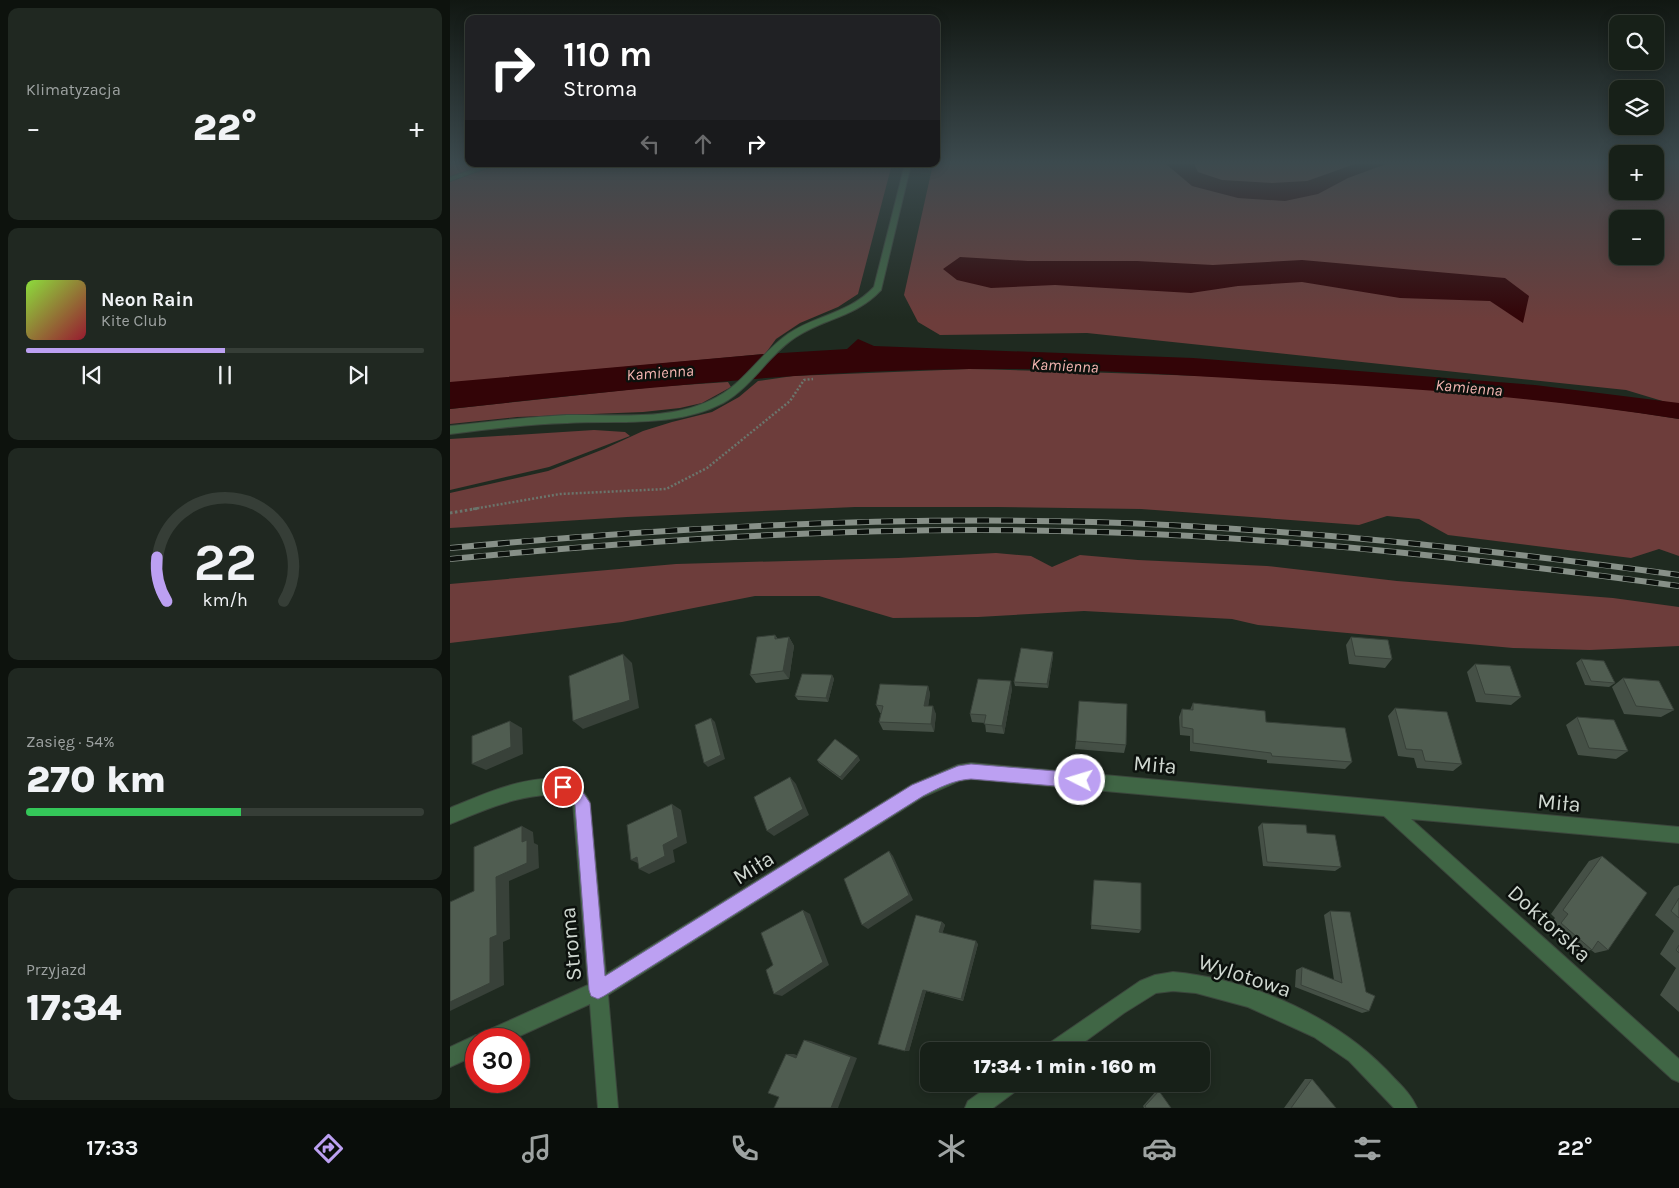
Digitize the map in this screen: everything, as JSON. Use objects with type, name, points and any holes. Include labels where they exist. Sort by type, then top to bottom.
[{"type":"street","points":[[450,430],[507,423],[668,414],[700,409],[721,399],[792,335],[852,310],[869,299],[878,288],[895,216]]},
{"type":"street","name":"Miła","points":[[515,1028],[598,990],[917,791],[958,773],[971,772],[1171,788],[1389,810],[1679,835]]},
{"type":"street","name":"Stroma","points":[[450,816],[530,789],[563,787],[575,793],[582,803],[608,1108]]},
{"type":"street","name":"Doktorska","points":[[1389,810],[1679,1072]]},
{"type":"street","name":"Wylotowa","points":[[1068,1042],[1128,999],[1156,984],[1181,981],[1210,986],[1264,1004],[1316,1027],[1338,1040],[1388,1086],[1407,1108]]},
{"type":"street","points":[[450,1057],[465,1050]]},
{"type":"street","points":[[975,1108],[998,1092]]},
{"type":"path","points":[[450,513],[560,494],[666,489],[707,468],[790,401],[804,380],[812,379]]},
{"type":"shaded area","points":[[450,216],[878,216],[858,294],[838,307],[800,323],[776,339],[765,354],[450,383]]},
{"type":"shaded area","points":[[922,216],[1609,216],[1609,265],[1664,265],[1664,216],[1679,216],[1679,406],[1626,390],[1087,333],[940,335],[918,322],[904,295]]},
{"type":"shaded area","points":[[969,369],[1236,377],[1414,388],[1591,406],[1679,419],[1679,556],[1659,549],[1631,558],[1448,535],[1419,519],[1387,516],[1359,525],[1141,509],[855,507],[627,517],[450,528],[450,493],[548,471],[643,431],[712,412],[739,397],[758,381],[793,376]]},
{"type":"shaded area","points":[[728,382],[731,387],[702,403],[680,408],[643,412],[517,417],[450,424],[450,409],[654,387]]},
{"type":"shaded area","points":[[594,430],[625,432],[630,436],[549,467],[450,490],[450,439]]},
{"type":"shaded area","points":[[996,553],[1031,556],[1052,567],[1080,555],[1138,560],[1267,566],[1397,581],[1613,598],[1679,607],[1679,646],[1590,650],[1513,648],[1258,625],[1232,619],[1084,611],[978,617],[893,618],[819,596],[755,596],[622,622],[450,643],[450,584],[676,564],[898,558]]},
{"type":"water","points":[[960,257],[1028,261],[1137,261],[1213,265],[1302,260],[1505,278],[1529,296],[1523,323],[1490,301],[1400,298],[1302,282],[1238,286],[1191,293],[1055,285],[991,288],[957,280],[943,269]]},
{"type":"water","name":"Kamienna","points":[[858,339],[874,346],[1193,358],[1535,385],[1679,403],[1679,419],[1522,399],[1417,390],[1078,370],[1005,369],[839,373],[644,389],[450,409],[450,382],[765,354],[847,349]]},
{"type":"building","points":[[775,635],[775,639],[789,637],[783,671],[750,675],[757,637]]},
{"type":"building","points":[[1351,637],[1388,640],[1392,659],[1355,656]]},
{"type":"building","points":[[1021,648],[1053,652],[1047,684],[1014,682]]},
{"type":"building","points":[[623,654],[630,700],[573,721],[569,676]]},
{"type":"building","points":[[1581,659],[1604,661],[1615,683],[1591,681]]},
{"type":"building","points":[[1475,664],[1510,666],[1521,697],[1485,694]]},
{"type":"building","points":[[802,674],[832,675],[826,698],[795,696]]},
{"type":"building","points":[[1623,678],[1659,681],[1674,710],[1636,706]]},
{"type":"building","points":[[978,679],[1011,681],[1002,726],[984,724],[986,715],[970,714]]},
{"type":"building","points":[[880,684],[928,686],[924,706],[933,706],[931,724],[879,722],[883,706],[876,705]]},
{"type":"building","points":[[1079,701],[1127,704],[1126,745],[1076,741]]},
{"type":"building","points":[[1193,703],[1265,711],[1266,722],[1345,728],[1352,762],[1272,756],[1271,753],[1193,743],[1193,729],[1182,727],[1182,709],[1193,710]]},
{"type":"building","points":[[1395,708],[1447,712],[1462,764],[1425,761],[1422,750],[1406,749]]},
{"type":"building","points":[[1577,717],[1614,720],[1628,751],[1589,748]]},
{"type":"building","points":[[711,718],[721,755],[704,763],[695,725]]},
{"type":"building","points":[[510,721],[511,747],[472,764],[472,736]]},
{"type":"building","points":[[835,739],[858,756],[840,777],[817,760]]},
{"type":"building","points":[[790,777],[803,809],[767,831],[754,797]]},
{"type":"building","points":[[672,804],[678,837],[663,845],[665,856],[639,869],[637,857],[631,860],[627,825]]},
{"type":"building","points":[[1262,823],[1306,825],[1307,833],[1335,835],[1341,867],[1267,862]]},
{"type":"building","points":[[522,826],[522,842],[527,840],[527,863],[496,877],[497,935],[490,938],[490,983],[450,1002],[450,902],[474,891],[474,847]]},
{"type":"building","points":[[889,851],[909,895],[862,925],[844,879]]},
{"type":"building","points":[[1602,856],[1647,893],[1608,950],[1598,941],[1592,950],[1561,923],[1568,914],[1563,910]]},
{"type":"building","points":[[1094,880],[1141,883],[1141,930],[1091,925]]},
{"type":"building","points":[[1679,898],[1679,918],[1671,911]]},
{"type":"building","points":[[803,910],[823,962],[774,994],[766,970],[773,965],[761,933]]},
{"type":"building","points":[[1330,911],[1350,912],[1366,992],[1375,996],[1369,1011],[1301,985],[1302,967],[1342,983]]},
{"type":"building","points":[[916,915],[942,922],[939,932],[976,941],[961,999],[923,990],[905,1051],[878,1044]]},
{"type":"building","points":[[804,1040],[851,1057],[831,1108],[774,1108],[779,1097],[768,1093],[786,1054],[796,1058]]},
{"type":"building","points":[[1312,1079],[1336,1108],[1291,1108]]},
{"type":"building","points":[[1160,1092],[1171,1108],[1146,1108],[1145,1106]]},
{"type":"railway","points":[[450,548],[691,529],[771,525],[932,521],[1093,522],[1240,529],[1386,541],[1460,548],[1679,575]]},
{"type":"railway","points":[[450,559],[693,539],[855,532],[1018,530],[1172,535],[1318,545],[1535,567],[1679,586]]},
{"type":"route","points":[[563,787],[570,789],[579,796],[582,803],[598,990],[917,791],[938,781],[958,773],[971,772],[1080,780]]}]
